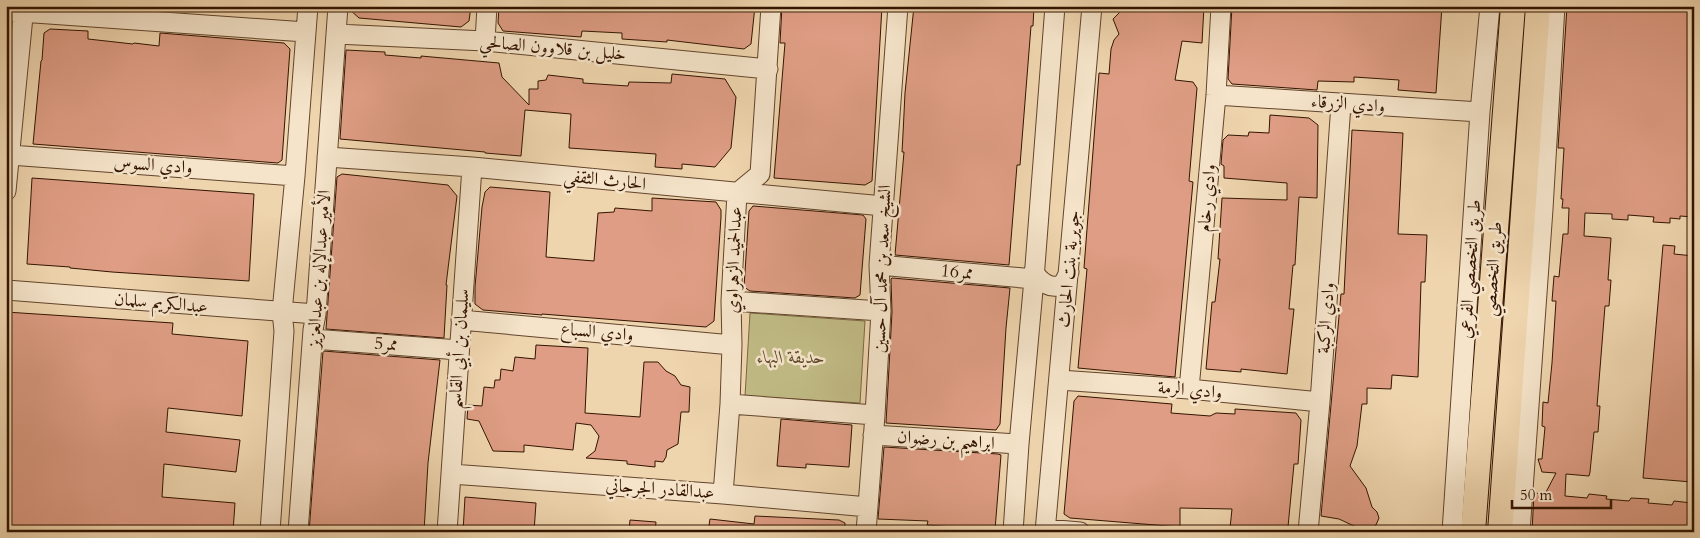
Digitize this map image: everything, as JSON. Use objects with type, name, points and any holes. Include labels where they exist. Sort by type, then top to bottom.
[{"type":"main road","name":"طريق التخصصي","points":[[1473,532],[1513,6]]},
{"type":"main road","name":"طريق التخصصي","points":[[1500,532],[1535,72],[1538,6]]},
{"type":"street","name":"الأمير عبدالإله بن عبدالعزيز","points":[[270,532],[284,331],[282,312],[308,6]]},
{"type":"street","name":"الأمير عبدالإله بن عبدالعزيز","points":[[298,532],[338,6]]},
{"type":"street","points":[[485,42],[487,6]]},
{"type":"street","name":"عبدالحميد الزهراوي","points":[[723,494],[730,404],[731,301],[737,193],[760,174],[771,6]]},
{"type":"street","name":"الشيخ سعد بن محمد آل حسين","points":[[866,532],[881,310],[879,266],[898,6]]},
{"type":"street","name":"جويرية بنت الحارث","points":[[1013,532],[1055,6]]},
{"type":"street","name":"جويرية بنت الحارث","points":[[1045,530],[1092,6]]},
{"type":"street","name":"وادي رخام","points":[[1189,389],[1216,95],[1221,6]]},
{"type":"street","name":"طريق التخصصي الفرعي","points":[[1452,532],[1480,112],[1490,6]]},
{"type":"street","points":[[1520,532],[1543,209],[1555,6]]},
{"type":"street","points":[[6,191],[10,154],[18,10],[306,32]]},
{"type":"street","name":"خليل بن قلاوون الصالحي","points":[[336,34],[485,42],[768,69]]},
{"type":"street","name":"وادي الزرقاء","points":[[1216,95],[1480,112]]},
{"type":"street","name":"وادي الركبة","points":[[1308,532],[1320,402],[1342,104]]},
{"type":"street","name":"وادي السوس","points":[[10,154],[295,176]]},
{"type":"street","name":"الحارث الثقفي","points":[[327,156],[472,167],[883,206]]},
{"type":"street","name":"سليمان بن أبي القاسم","points":[[447,532],[472,167]]},
{"type":"street","name":"ممر16","points":[[879,266],[1034,275]]},
{"type":"street","points":[[1034,275],[1051,286],[1062,284],[1069,272]]},
{"type":"street","name":"عبدالكريم سلمان","points":[[6,290],[316,314]]},
{"type":"street","points":[[1032,303],[1037,296],[1043,293],[1055,293],[1064,302],[1065,308]]},
{"type":"street","points":[[731,301],[881,310]]},
{"type":"street","name":"وادي السباع","points":[[461,320],[732,344]]},
{"type":"street","name":"ممر5","points":[[313,339],[459,350]]},
{"type":"street","name":"وادي الرمة","points":[[1059,380],[1189,389],[1320,402]]},
{"type":"street","points":[[730,404],[875,415]]},
{"type":"street","name":"ابراهيم بن رضوان","points":[[873,435],[1019,444]]},
{"type":"street","name":"عبدالقادر الجرجاني","points":[[452,474],[723,494],[868,508]]},
{"type":"street","points":[[1045,530],[1080,532]]},
{"type":"green space","name":"حديقة البهاء","points":[[750,313],[865,321],[860,403],[745,396]]},
{"type":"building","points":[[349,6],[471,6],[469,21],[461,27],[359,18],[349,9]]},
{"type":"building","points":[[499,6],[755,6],[751,44],[744,49],[667,40],[667,42],[622,39],[622,33],[582,31],[581,37],[503,31],[498,23]]},
{"type":"building","points":[[782,6],[882,6],[872,181],[865,185],[774,178],[785,43],[780,43]]},
{"type":"building","points":[[914,6],[1034,6],[1020,165],[1017,165],[1009,265],[895,255],[904,152],[902,152],[905,93]]},
{"type":"building","points":[[1126,6],[1204,6],[1202,43],[1182,41],[1175,80],[1193,82],[1197,88],[1189,181],[1193,182],[1175,377],[1078,368],[1087,269],[1084,268],[1099,73],[1109,74],[1111,49],[1114,40],[1119,34],[1113,19]]},
{"type":"building","points":[[1232,6],[1367,8],[1367,6],[1371,6],[1405,9],[1405,6],[1442,6],[1436,93],[1398,90],[1399,80],[1354,77],[1354,82],[1318,81],[1317,90],[1232,84],[1228,79]]},
{"type":"building","points":[[1567,6],[1694,6],[1694,217],[1680,216],[1680,219],[1670,218],[1670,223],[1653,222],[1654,217],[1628,215],[1628,220],[1612,219],[1612,214],[1585,213],[1584,236],[1611,238],[1608,280],[1611,280],[1609,306],[1605,306],[1597,406],[1600,406],[1598,432],[1594,432],[1590,472],[1589,476],[1566,474],[1565,496],[1587,498],[1589,494],[1607,496],[1606,499],[1629,501],[1631,498],[1649,499],[1648,503],[1672,505],[1674,501],[1692,503],[1694,532],[1532,532],[1534,493],[1545,494],[1556,473],[1542,472],[1538,459],[1542,459],[1545,427],[1542,426],[1543,402],[1548,403],[1552,363],[1556,301],[1552,301],[1554,276],[1559,277],[1563,234],[1568,234],[1569,208],[1562,208],[1563,199],[1561,199],[1564,148],[1558,148]]},
{"type":"building","points":[[50,29],[88,31],[88,39],[159,46],[160,33],[284,43],[290,49],[282,160],[278,163],[33,144],[44,33]]},
{"type":"building","points":[[346,50],[385,52],[385,55],[421,58],[421,56],[499,63],[502,77],[529,105],[529,89],[538,89],[538,81],[546,80],[548,75],[583,79],[583,83],[628,86],[629,82],[671,83],[672,74],[725,79],[736,97],[731,148],[715,167],[682,164],[682,169],[655,167],[656,154],[569,148],[571,114],[525,110],[521,156],[340,139]]},
{"type":"building","points":[[1270,115],[1309,118],[1318,125],[1317,198],[1299,197],[1295,265],[1293,265],[1289,309],[1294,309],[1287,374],[1241,369],[1241,372],[1206,369],[1212,302],[1215,302],[1220,259],[1218,259],[1222,198],[1287,200],[1287,183],[1224,178],[1224,166],[1221,164],[1223,140],[1228,135],[1248,136],[1249,132],[1269,133]]},
{"type":"building","points":[[1352,130],[1403,133],[1398,234],[1427,235],[1425,282],[1421,282],[1418,377],[1392,375],[1391,389],[1367,388],[1367,404],[1362,404],[1357,446],[1350,466],[1366,488],[1372,507],[1377,512],[1379,518],[1376,525],[1370,529],[1354,526],[1339,519],[1321,516],[1341,294],[1344,294]]},
{"type":"building","points":[[342,174],[448,185],[457,196],[446,285],[444,338],[326,329],[337,177]]},
{"type":"building","points":[[32,178],[254,194],[249,281],[27,264]]},
{"type":"building","points":[[490,187],[550,192],[546,257],[594,261],[598,213],[614,212],[615,208],[652,211],[652,198],[716,202],[721,210],[721,217],[714,321],[706,327],[483,310],[475,304],[475,287],[482,207],[485,192]]},
{"type":"building","points":[[753,206],[863,215],[866,219],[860,295],[855,298],[750,291],[744,287],[749,211]]},
{"type":"building","points":[[1663,245],[1675,246],[1674,254],[1694,256],[1694,479],[1692,482],[1643,478]]},
{"type":"building","points":[[892,278],[1010,288],[1000,424],[996,430],[886,423]]},
{"type":"building","points":[[6,312],[173,323],[172,334],[248,341],[242,416],[168,408],[166,432],[240,440],[236,472],[164,464],[162,497],[235,503],[233,532],[6,532]]},
{"type":"building","points":[[536,345],[588,348],[585,413],[640,417],[644,362],[658,362],[666,371],[675,376],[681,385],[690,387],[689,412],[681,412],[678,444],[667,450],[663,462],[655,461],[655,467],[627,464],[627,461],[586,458],[595,451],[599,436],[591,425],[576,423],[573,450],[524,445],[524,452],[493,451],[479,421],[467,419],[468,405],[482,406],[484,387],[494,388],[495,380],[500,380],[501,369],[513,371],[515,357],[535,359]]},
{"type":"building","points":[[323,351],[440,360],[428,463],[424,532],[309,532]]},
{"type":"building","points":[[1078,396],[1172,404],[1171,413],[1210,416],[1216,413],[1235,414],[1235,409],[1296,413],[1301,420],[1298,464],[1294,464],[1288,527],[1284,532],[1230,528],[1232,509],[1180,508],[1180,527],[1070,518],[1064,514],[1074,401]]},
{"type":"building","points":[[781,419],[852,425],[849,467],[806,464],[806,468],[777,466]]},
{"type":"building","points":[[884,447],[1001,455],[995,530],[927,525],[928,521],[878,519]]},
{"type":"building","points":[[465,497],[536,503],[534,532],[463,532]]},
{"type":"building","points":[[755,516],[839,520],[845,523],[845,532],[708,532],[710,519],[754,524]]},
{"type":"building","points":[[630,520],[656,522],[655,532],[629,532]]}]
